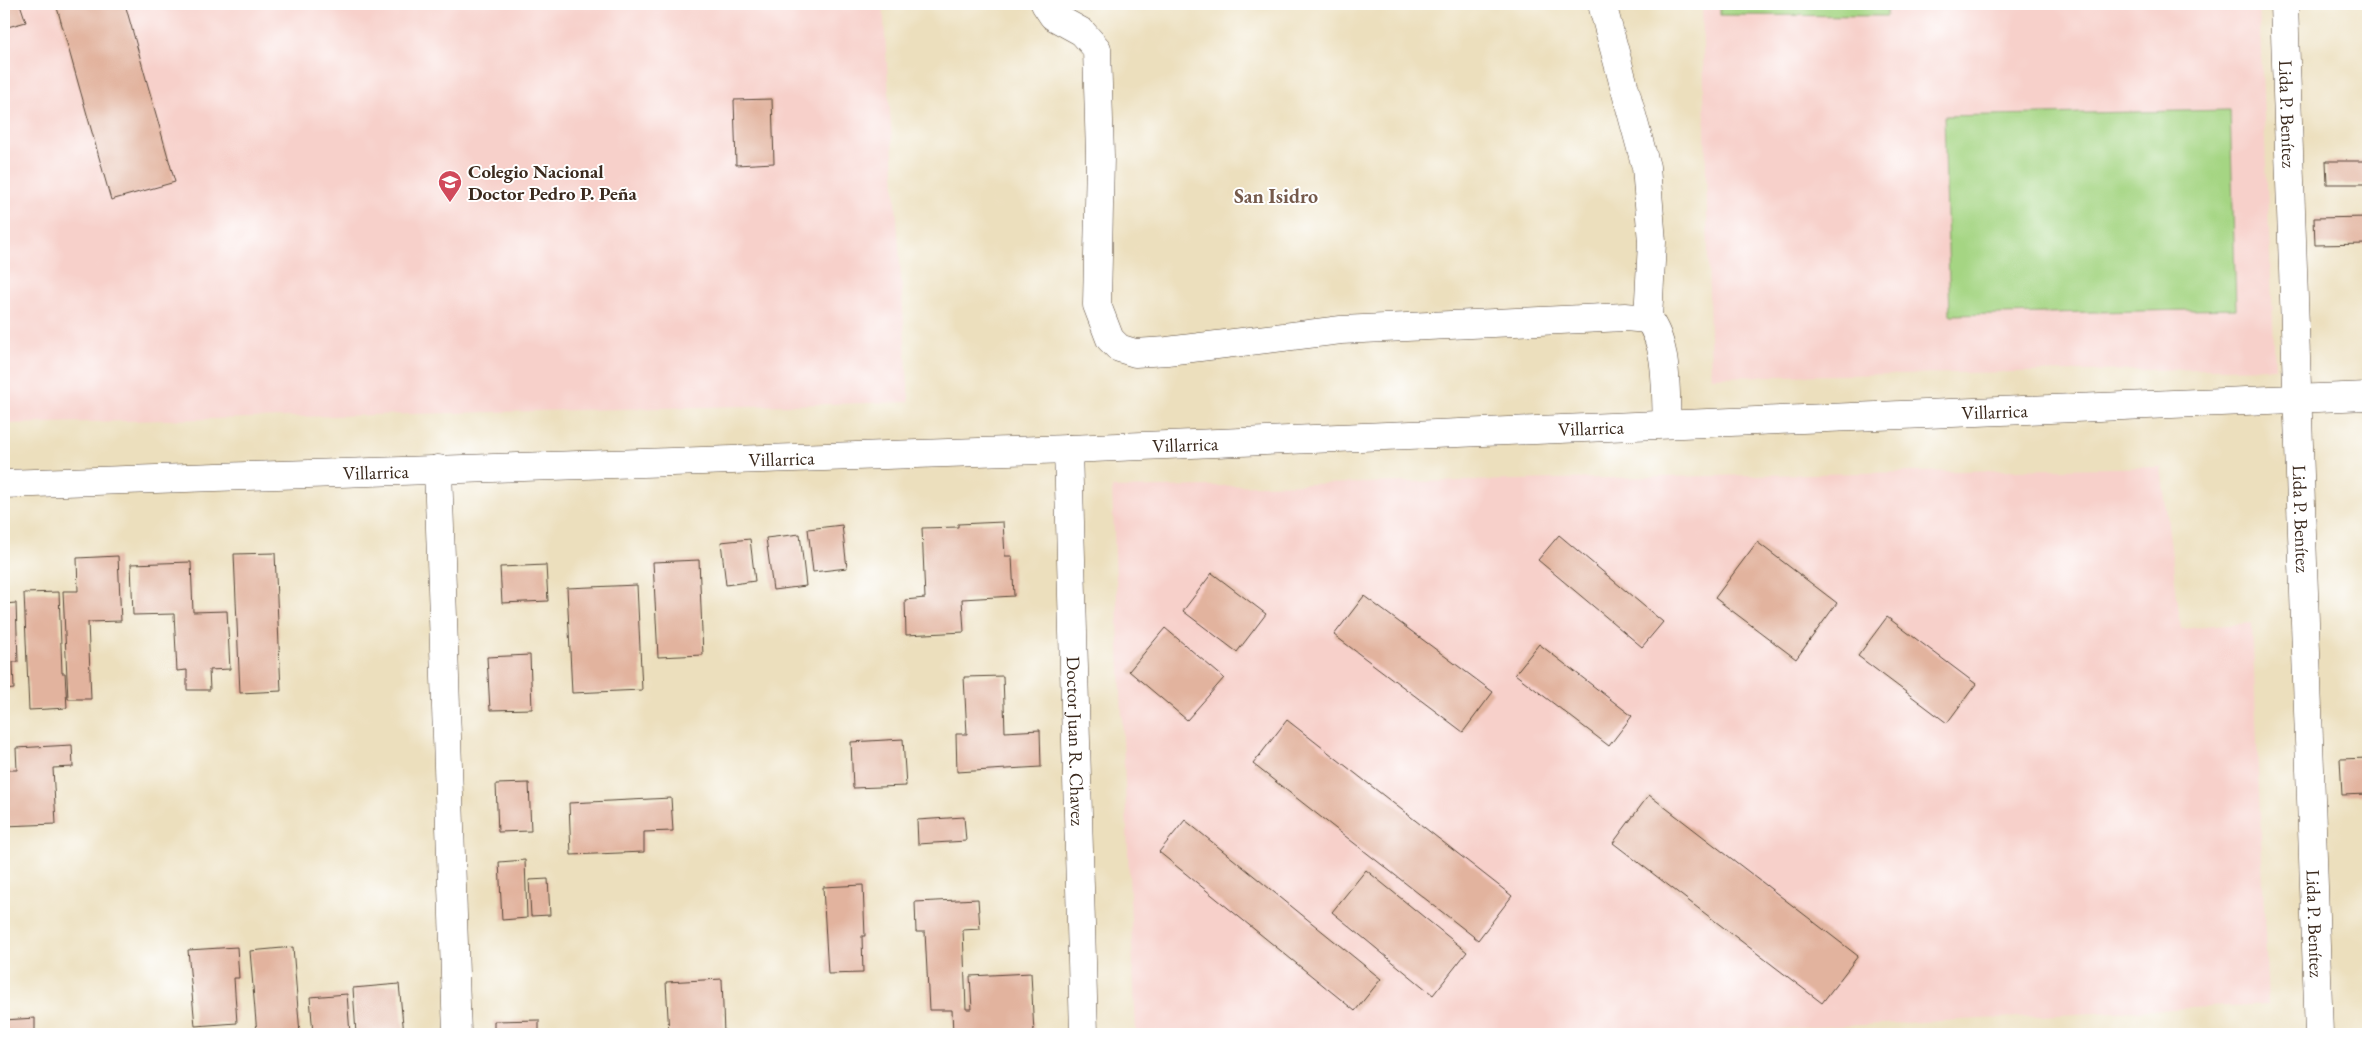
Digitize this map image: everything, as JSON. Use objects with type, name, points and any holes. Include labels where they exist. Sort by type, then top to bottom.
[{"type":"street","points":[[1045,4],[1053,16],[1082,32],[1097,49],[1100,156],[1097,305],[1110,339],[1118,348],[1135,353],[1167,351],[1341,330],[1625,317],[1648,319]]},
{"type":"street","points":[[1602,4],[1646,167],[1652,242],[1648,319],[1655,328],[1663,362],[1667,424]]},
{"type":"street","name":"Lida P. Benítez","points":[[2284,4],[2318,1034]]},
{"type":"street","name":"Villarrica","points":[[4,484],[1068,449],[2368,396]]},
{"type":"street","name":"Doctor Juan R. Chavez","points":[[1068,449],[1084,1034]]},
{"type":"street","points":[[438,469],[457,1034]]},
{"type":"shaded area","name":"Colegio Nacional Doctor Pedro P. Peña","points":[[4,4],[883,4],[909,402],[4,424]]},
{"type":"shaded area","points":[[1702,4],[2259,4],[2275,368],[1711,377]]},
{"type":"shaded area","points":[[2161,467],[2181,629],[2252,623],[2268,1004],[1688,1034],[1136,1034],[1112,488]]},
{"type":"green space","points":[[1720,4],[1887,4],[1887,16],[1720,15]]},
{"type":"green space","points":[[2230,110],[2236,309],[1950,315],[1944,116]]},
{"type":"building","points":[[4,4],[20,4],[26,22],[4,28]]},
{"type":"building","points":[[56,4],[125,4],[175,182],[111,200]]},
{"type":"building","points":[[361,4],[379,4],[362,9]]},
{"type":"building","points":[[758,4],[804,4],[804,5],[759,8]]},
{"type":"building","points":[[772,99],[774,163],[736,165],[734,100]]},
{"type":"building","points":[[2326,161],[2368,161],[2368,184],[2327,184]]},
{"type":"building","points":[[2368,217],[2368,244],[2315,245],[2314,218]]},
{"type":"building","points":[[2363,330],[2368,330],[2368,370],[2363,370]]},
{"type":"building","points":[[1003,522],[1005,556],[1012,556],[1014,596],[962,599],[964,632],[906,635],[905,600],[925,598],[922,528],[958,527],[958,524]]},
{"type":"building","points":[[842,525],[847,568],[813,572],[808,529]]},
{"type":"building","points":[[800,534],[806,586],[773,590],[766,538]]},
{"type":"building","points":[[1559,535],[1663,622],[1642,647],[1538,560]]},
{"type":"building","points":[[750,539],[755,581],[726,585],[721,542]]},
{"type":"building","points":[[1757,542],[1837,603],[1796,659],[1715,598]]},
{"type":"building","points":[[275,553],[281,691],[240,693],[234,554]]},
{"type":"building","points":[[118,556],[121,621],[88,622],[91,699],[68,699],[63,591],[78,591],[77,558]]},
{"type":"building","points":[[699,560],[703,655],[658,657],[653,562]]},
{"type":"building","points":[[191,562],[193,612],[227,611],[230,669],[209,670],[210,690],[187,690],[187,670],[177,671],[174,614],[133,615],[131,564]]},
{"type":"building","points":[[546,565],[548,601],[502,603],[500,567]]},
{"type":"building","points":[[1212,573],[1266,614],[1237,652],[1183,611]]},
{"type":"building","points":[[637,585],[642,690],[572,693],[567,588]]},
{"type":"building","points":[[59,592],[62,673],[65,673],[67,708],[29,710],[24,593]]},
{"type":"building","points":[[1364,596],[1493,692],[1463,732],[1334,635]]},
{"type":"building","points":[[16,603],[18,662],[13,662],[14,689],[4,690],[4,604]]},
{"type":"building","points":[[1887,617],[1976,684],[1947,723],[1858,656]]},
{"type":"building","points":[[1165,628],[1224,678],[1187,720],[1129,671]]},
{"type":"building","points":[[1539,644],[1632,716],[1609,746],[1515,674]]},
{"type":"building","points":[[530,655],[532,709],[490,710],[487,657]]},
{"type":"building","points":[[1003,676],[1005,732],[1040,730],[1041,767],[957,772],[956,734],[967,734],[964,677]]},
{"type":"building","points":[[1287,720],[1512,896],[1478,940],[1253,764]]},
{"type":"building","points":[[903,739],[906,786],[853,788],[851,742]]},
{"type":"building","points":[[72,745],[73,767],[53,768],[56,824],[4,826],[4,770],[17,770],[16,748]]},
{"type":"building","points":[[2368,758],[2368,794],[2342,795],[2340,759]]},
{"type":"building","points":[[529,783],[531,831],[498,832],[496,784]]},
{"type":"building","points":[[1649,795],[1858,956],[1822,1003],[1613,843]]},
{"type":"building","points":[[671,798],[673,831],[644,832],[644,852],[571,855],[569,803]]},
{"type":"building","points":[[964,817],[966,841],[918,844],[917,820]]},
{"type":"building","points":[[1185,820],[1381,979],[1355,1011],[1159,852]]},
{"type":"building","points":[[525,860],[527,918],[502,920],[499,862]]},
{"type":"building","points":[[1366,870],[1467,952],[1433,995],[1332,912]]},
{"type":"building","points":[[548,879],[550,915],[531,916],[529,880]]},
{"type":"building","points":[[863,885],[865,936],[862,936],[863,973],[828,974],[823,887]]},
{"type":"building","points":[[978,899],[980,929],[963,930],[966,1009],[972,1009],[970,976],[1031,973],[1034,1034],[953,1034],[952,1010],[929,1010],[925,932],[916,932],[915,902]]},
{"type":"building","points":[[237,947],[239,978],[234,978],[237,1023],[195,1026],[188,950]]},
{"type":"building","points":[[293,947],[300,1034],[257,1034],[250,951]]},
{"type":"building","points":[[722,979],[724,1034],[669,1034],[666,982]]},
{"type":"building","points":[[399,984],[404,1034],[356,1034],[353,988]]},
{"type":"building","points":[[347,994],[350,1034],[313,1034],[310,997]]},
{"type":"building","points":[[35,1018],[35,1034],[4,1034],[4,1020]]},
{"type":"building","points":[[539,1020],[539,1034],[494,1034],[494,1021]]},
{"type":"place","name":"Colegio Nacional Doctor Pedro P. Peña","points":[[450,203]]},
{"type":"district","name":"San Isidro","points":[[1276,196]]}]
